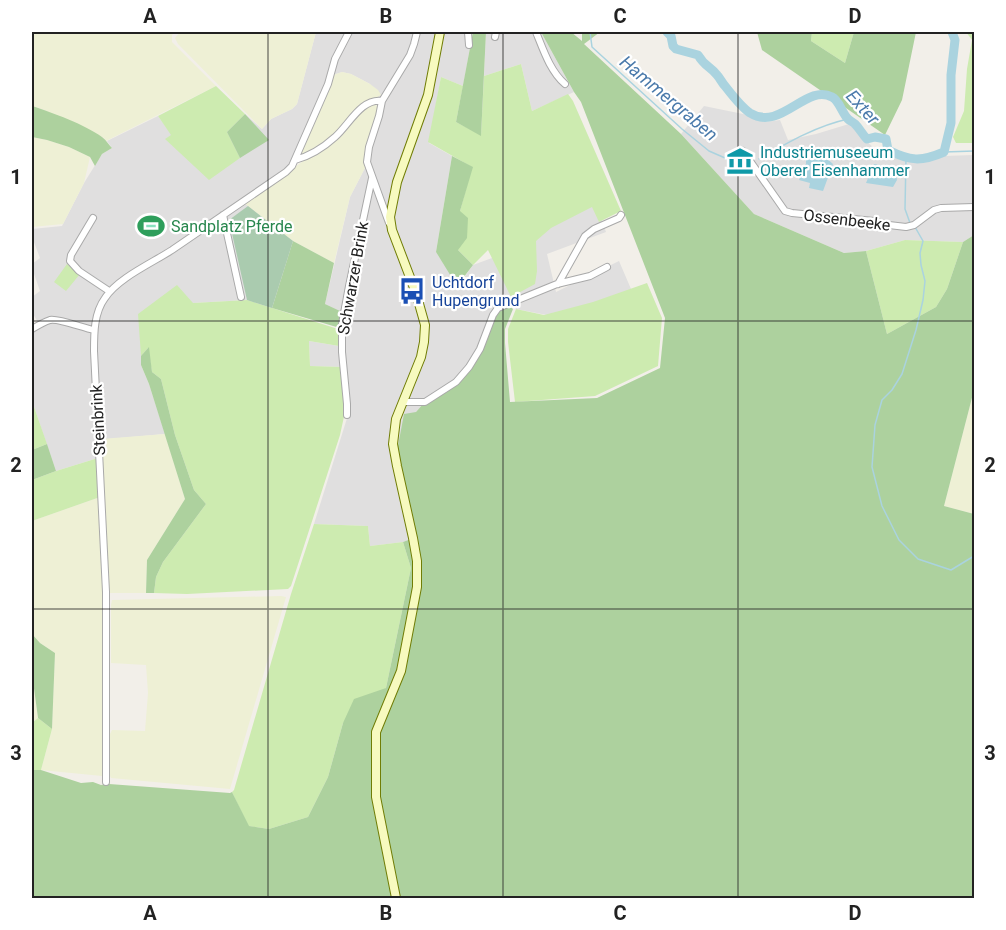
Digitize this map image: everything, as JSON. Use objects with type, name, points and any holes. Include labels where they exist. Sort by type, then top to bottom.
[{"type":"street","points":[[93,218],[71,255],[70,261],[79,271],[109,291],[286,172],[295,160],[328,84],[335,59],[349,32]]},
{"type":"street","name":"Schwarzer Brink","points":[[392,230],[367,162],[382,101],[410,55],[417,32]]},
{"type":"street","points":[[396,898],[376,797],[376,732],[401,671],[417,587],[415,549],[393,444],[396,419],[421,357],[425,325],[419,301],[392,230],[390,217],[397,182],[428,96],[440,32]]},
{"type":"street","points":[[468,32],[469,45]]},
{"type":"street","points":[[536,32],[558,77],[565,84]]},
{"type":"street","points":[[295,160],[306,157],[330,141],[354,115],[368,104],[378,100],[382,101]]},
{"type":"street","name":"Ossenbeeke","points":[[743,152],[785,211],[821,217],[874,221],[902,227],[914,225],[934,210],[941,208],[975,207]]},
{"type":"street","name":"Schwarzer Brink","points":[[346,415],[342,330],[372,178]]},
{"type":"street","points":[[223,215],[242,297]]},
{"type":"street","points":[[557,284],[585,236],[621,215]]},
{"type":"street","points":[[403,402],[425,402],[456,382],[480,349],[498,308],[557,284],[590,276],[607,267]]},
{"type":"street","name":"Steinbrink","points":[[106,782],[106,592],[94,330],[99,309],[109,291]]},
{"type":"street","points":[[32,329],[49,320],[55,320],[94,330]]},
{"type":"shaded area","points":[[316,32],[473,32],[463,86],[441,77],[429,143],[452,156],[436,252],[458,286],[473,265],[492,258],[596,203],[606,232],[547,254],[556,292],[619,261],[634,296],[552,316],[516,309],[512,300],[463,374],[423,404],[416,412],[416,537],[403,542],[370,546],[368,526],[314,524],[348,415],[343,367],[310,366],[309,341],[339,346],[339,311],[325,304],[350,197],[366,166],[378,108],[370,84],[351,74],[342,72],[333,75],[295,167],[245,203],[293,241],[272,308],[246,300],[193,303],[141,365],[165,434],[97,440],[98,458],[56,471],[32,401],[32,331],[40,326],[32,312],[32,297],[40,291],[32,264],[40,258],[32,237],[32,229],[62,226],[102,154],[112,148],[107,141],[158,116],[172,135],[166,139],[227,132],[245,114],[262,129],[271,119],[292,109],[297,104]]},
{"type":"shaded area","points":[[486,32],[541,32],[574,92],[532,111],[521,64],[484,76]]},
{"type":"shaded area","points":[[704,106],[748,115],[766,122],[780,120],[788,140],[849,124],[882,156],[929,160],[943,156],[974,155],[974,235],[963,242],[905,240],[866,251],[844,253],[754,214],[681,134]]},
{"type":"green space","points":[[32,32],[175,32],[172,35],[172,42],[216,86],[106,141],[104,138],[32,106]]},
{"type":"green space","points":[[180,32],[316,32],[297,104],[292,109],[271,119],[262,129],[178,44],[175,38]]},
{"type":"green space","points":[[473,32],[486,32],[481,136],[456,122]]},
{"type":"green space","points":[[541,32],[571,32],[582,41],[582,32],[600,32],[584,44],[681,134],[754,214],[844,253],[866,251],[887,334],[936,307],[947,289],[963,242],[974,235],[974,390],[944,506],[974,514],[974,898],[32,898],[32,770],[41,770],[81,783],[232,792],[249,826],[269,829],[308,817],[328,777],[343,723],[354,699],[386,688],[411,568],[403,542],[416,537],[397,451],[404,414],[416,412],[423,404],[464,375],[499,309],[508,305],[513,309],[505,329],[510,402],[597,398],[660,368],[665,318],[581,102]]},
{"type":"green space","points":[[757,32],[812,32],[811,41],[845,63],[854,32],[916,32],[902,100],[885,135],[762,50]]},
{"type":"green space","points":[[812,32],[854,32],[845,63],[811,41]]},
{"type":"green space","points":[[966,32],[974,32],[974,143],[956,143],[953,137],[964,111],[972,40]]},
{"type":"green space","points":[[521,64],[532,111],[568,94],[573,101],[621,211],[599,222],[592,207],[551,228],[536,241],[535,284],[511,297],[488,250],[473,265],[458,250],[460,211],[472,167],[428,142],[441,77],[463,86],[456,122],[481,135],[484,76]]},
{"type":"green space","points":[[342,72],[370,84],[381,95],[334,136],[304,155],[301,153],[333,75]]},
{"type":"green space","points":[[216,86],[245,114],[227,132],[240,158],[209,180],[165,139],[171,135],[158,116]]},
{"type":"green space","points":[[372,104],[378,108],[366,166],[350,197],[334,263],[293,241],[244,203],[323,147],[355,116]]},
{"type":"green space","points":[[32,106],[59,115],[86,128],[102,137],[112,148],[102,154],[95,166],[90,157],[69,147],[32,137]]},
{"type":"green space","points":[[245,114],[269,140],[240,158],[227,132]]},
{"type":"green space","points":[[32,137],[69,147],[90,157],[84,183],[63,224],[32,227]]},
{"type":"green space","points":[[452,156],[473,167],[460,211],[468,218],[467,238],[458,250],[473,265],[457,286],[436,252]]},
{"type":"green space","points":[[248,206],[293,241],[272,308],[247,300],[229,220]]},
{"type":"green space","name":"Sandplatz Pferde","points":[[157,216],[163,228],[145,237],[139,225]]},
{"type":"green space","points":[[905,240],[963,242],[947,289],[936,307],[887,334],[866,251]]},
{"type":"green space","points":[[293,241],[334,263],[325,304],[340,311],[340,328],[272,308]]},
{"type":"green space","points":[[67,264],[80,274],[66,291],[54,282]]},
{"type":"green space","points":[[647,283],[662,318],[658,366],[595,396],[515,402],[508,329],[516,309],[544,315],[593,302]]},
{"type":"green space","points":[[177,285],[193,303],[247,300],[338,329],[339,346],[309,341],[310,366],[343,367],[345,412],[340,435],[291,586],[288,589],[187,594],[154,593],[156,577],[163,562],[206,504],[194,490],[175,435],[161,379],[152,372],[148,348],[141,356],[138,314]]},
{"type":"green space","points":[[149,347],[152,372],[161,379],[175,435],[194,490],[206,504],[163,562],[156,577],[154,593],[146,593],[147,560],[185,499],[141,365],[141,356]]},
{"type":"green space","points":[[974,390],[974,514],[944,506]]},
{"type":"green space","points":[[32,401],[47,444],[32,450]]},
{"type":"green space","points":[[165,434],[185,499],[147,560],[146,593],[110,593],[107,590],[101,439]]},
{"type":"green space","points":[[47,444],[56,471],[32,480],[32,450]]},
{"type":"green space","points":[[98,458],[100,497],[32,521],[32,480]]},
{"type":"green space","points":[[100,497],[104,657],[102,776],[41,770],[52,729],[55,653],[40,643],[32,634],[32,521]]},
{"type":"green space","points":[[314,524],[368,526],[370,546],[403,542],[411,568],[386,688],[343,723],[328,777],[308,817],[269,829],[248,826],[232,792]]},
{"type":"green space","points":[[286,597],[230,789],[111,778],[110,734],[112,730],[145,731],[148,693],[146,665],[111,663],[112,600]]},
{"type":"green space","points":[[32,634],[40,643],[55,653],[52,729],[38,718],[33,681]]},
{"type":"green space","points":[[32,647],[33,681],[38,718],[32,723]]},
{"type":"green space","points":[[38,718],[52,729],[41,770],[32,770],[32,723]]},
{"type":"water","points":[[811,149],[823,155],[833,164],[823,191],[809,188],[810,183],[799,180]]},
{"type":"water","points":[[874,164],[891,167],[896,172],[897,180],[893,187],[866,183]]},
{"type":"waterway","name":"Hammergraben","points":[[590,32],[592,47],[682,129],[709,151],[732,161],[737,168],[747,164]]},
{"type":"waterway","name":"Hammergraben","points":[[667,32],[676,49],[698,55],[743,108],[750,113],[761,117],[772,117],[813,96],[822,94],[837,101],[849,120],[867,139],[875,137],[886,139],[888,150],[916,159],[944,152],[951,123],[951,75],[955,40],[952,32]]},
{"type":"waterway","name":"Hammergraben","points":[[759,159],[813,131],[848,119]]},
{"type":"waterway","points":[[944,152],[974,151]]},
{"type":"waterway","points":[[906,157],[905,209],[910,223]]},
{"type":"waterway","points":[[915,227],[923,241],[920,253],[925,281],[923,300],[902,374],[892,390],[882,400],[875,425],[872,467],[882,506],[899,540],[918,559],[951,570],[974,556]]},
{"type":"place","name":"Industriemuseeum Oberer Eisenhammer","points":[[740,161]]},
{"type":"place","name":"Sandplatz Pferde","points":[[151,226]]},
{"type":"place","name":"Uchtdorf Hupengrund","points":[[412,291]]},
{"type":"water label","name":"Exter","points":[[863,107]]}]
